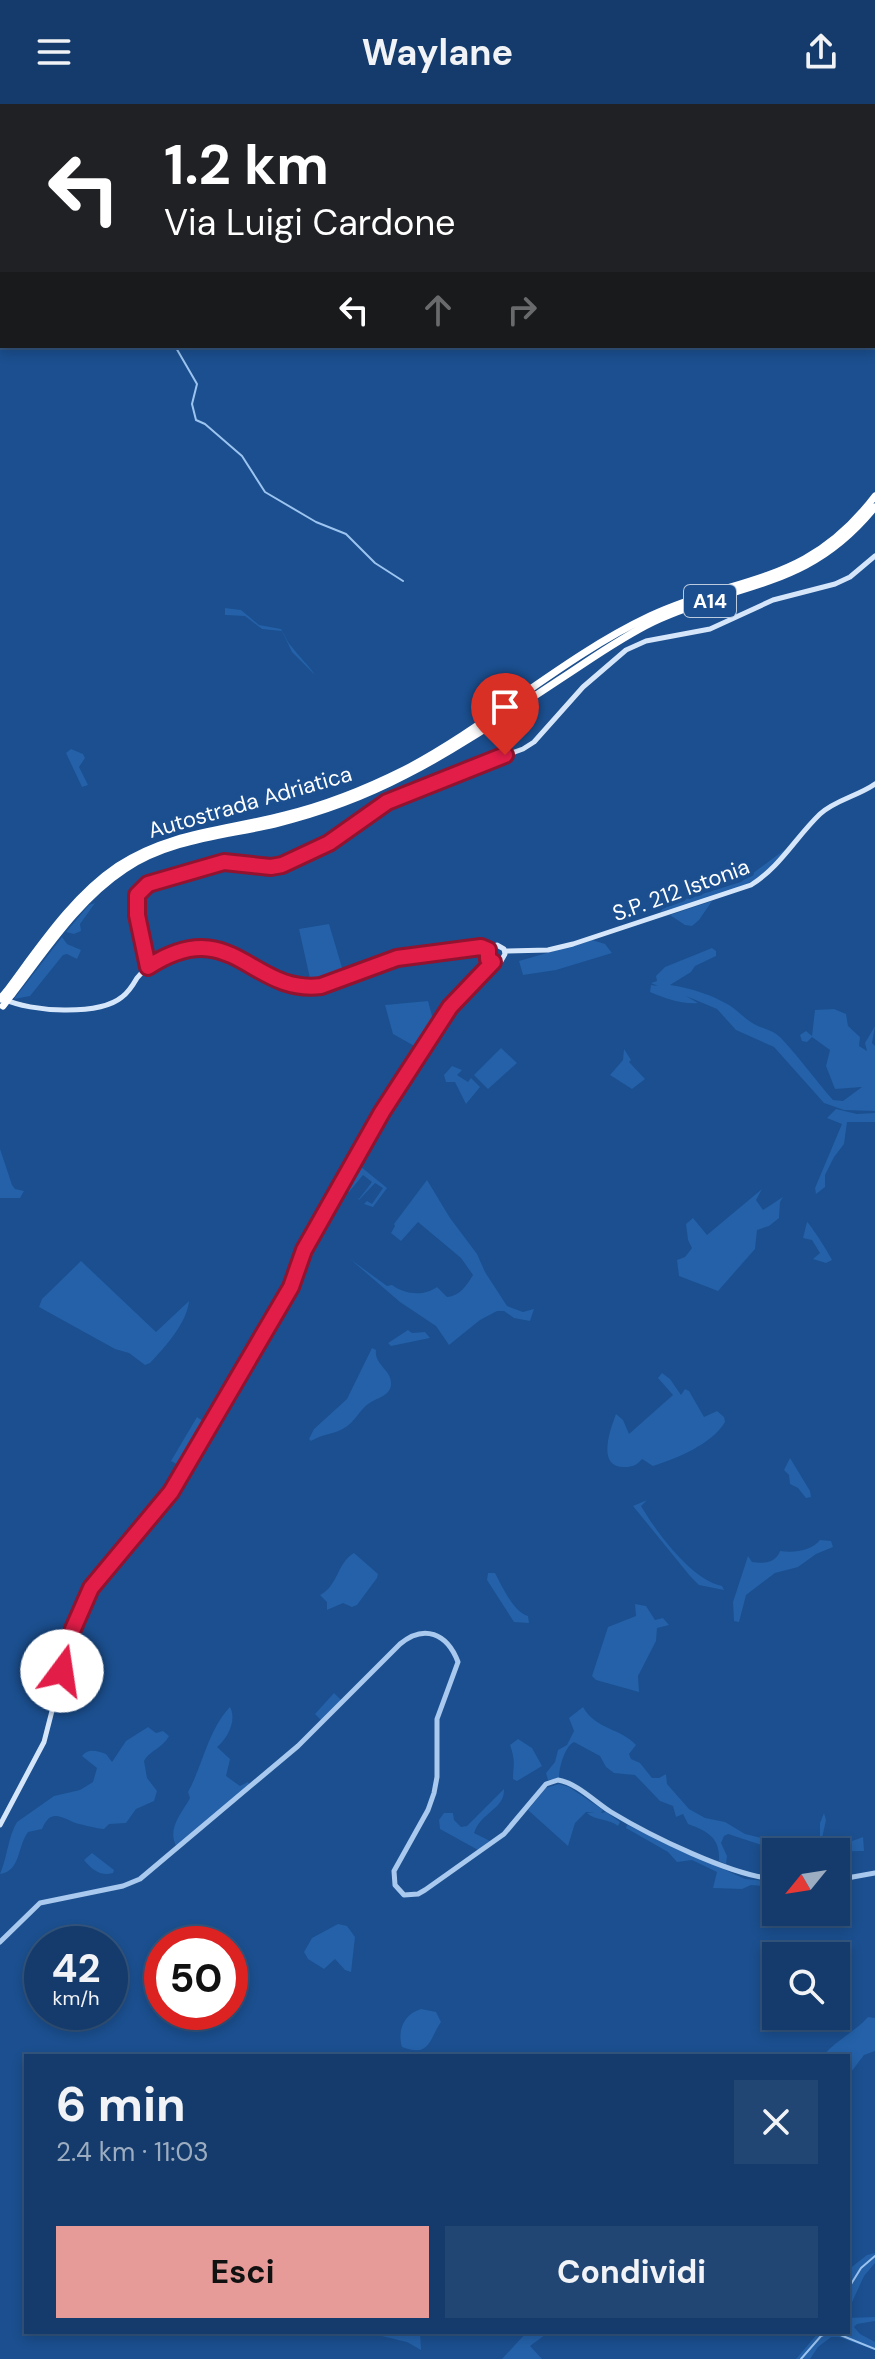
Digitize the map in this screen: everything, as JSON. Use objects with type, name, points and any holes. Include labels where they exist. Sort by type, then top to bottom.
[{"type":"highway","name":"Autostrada Adriatica","points":[[3,1000],[60,927],[94,894],[131,865],[160,851],[210,834],[285,815],[373,785],[444,748],[607,640],[651,616],[770,576],[804,561],[844,532],[875,496]]},
{"type":"highway","name":"Autostrada Adriatica","points":[[210,834],[298,818],[364,795],[447,752],[610,646],[654,621],[773,581],[812,563],[845,539],[875,507]]},
{"type":"main road","points":[[148,967],[135,903],[138,893],[148,884],[224,862],[271,867],[303,856],[329,843],[387,802],[534,742],[583,687],[626,650],[646,641],[710,629],[758,605],[835,584],[850,577],[875,556]]},
{"type":"main road","name":"S.P. 212 Istonia","points":[[505,951],[548,950],[607,934],[751,885],[768,874],[826,809],[857,796],[875,784]]},
{"type":"main road","points":[[497,945],[505,951],[502,961],[488,959],[488,950],[497,945]]},
{"type":"main road","points":[[3,1000],[19,1005],[81,1011],[103,1008],[121,998],[148,967],[181,952],[216,949],[287,984],[309,987],[321,986],[397,958],[481,947],[488,950]]},
{"type":"main road","points":[[0,1825],[44,1742],[73,1629],[91,1588],[171,1492],[291,1287],[304,1250],[382,1112],[450,1007],[493,962]]},
{"type":"street","points":[[0,1942],[40,1903],[114,1889],[140,1879],[298,1746],[400,1644],[419,1632],[427,1632],[446,1642],[458,1662],[437,1719],[434,1793],[428,1810],[394,1871],[395,1885],[404,1895],[425,1890],[504,1834],[546,1784],[558,1780],[572,1785],[648,1833],[734,1870],[762,1878]]},
{"type":"street","points":[[850,1877],[875,1873]]},
{"type":"shaded area","points":[[225,608],[241,610],[259,625],[281,629],[315,675],[292,652],[282,631],[262,629],[245,616],[225,615]]},
{"type":"shaded area","points":[[71,749],[85,758],[79,767],[88,785],[82,787],[66,753]]},
{"type":"shaded area","points":[[787,848],[764,872],[745,885],[660,912],[679,901],[741,882]]},
{"type":"shaded area","points":[[712,901],[692,926],[670,915]]},
{"type":"shaded area","points":[[95,903],[80,924],[81,931],[74,934],[66,932],[89,905]]},
{"type":"shaded area","points":[[329,924],[343,971],[311,983],[299,929]]},
{"type":"shaded area","points":[[62,937],[67,944],[81,950],[77,959],[63,955],[30,996],[14,999]]},
{"type":"shaded area","points":[[592,940],[605,944],[612,953],[556,970],[523,975],[519,961]]},
{"type":"shaded area","points":[[712,948],[716,956],[695,966],[670,985],[716,998],[754,1024],[778,1035],[833,1100],[843,1101],[862,1087],[835,1089],[826,1066],[830,1050],[812,1037],[807,1042],[802,1041],[800,1035],[806,1031],[812,1036],[815,1010],[834,1009],[846,1014],[848,1026],[860,1037],[859,1046],[867,1051],[865,1043],[875,1026],[872,1043],[875,1046],[875,1111],[844,1110],[824,1103],[774,1047],[736,1030],[717,1009],[686,996],[698,1003],[680,1002],[650,992],[651,985],[658,986],[651,983],[657,981],[656,976],[665,967]]},
{"type":"shaded area","points":[[428,1001],[432,1016],[438,1019],[418,1048],[393,1034],[385,1005]]},
{"type":"shaded area","points":[[501,1048],[517,1063],[488,1089],[474,1075]]},
{"type":"shaded area","points":[[624,1049],[631,1060],[629,1062],[645,1079],[632,1089],[610,1075],[623,1060]]},
{"type":"shaded area","points":[[452,1066],[462,1070],[457,1075],[468,1082],[471,1078],[480,1087],[466,1104],[455,1082],[446,1082],[444,1075]]},
{"type":"shaded area","points":[[836,1109],[857,1114],[875,1113],[875,1122],[847,1122],[844,1144],[825,1175],[825,1187],[816,1194],[815,1188],[842,1124],[827,1118]]},
{"type":"shaded area","points":[[0,1149],[12,1185],[24,1191],[20,1198],[0,1198]]},
{"type":"shaded area","points":[[355,1162],[387,1188],[373,1207],[364,1204],[367,1201],[372,1204],[383,1188],[375,1183],[359,1200],[357,1197],[359,1199],[372,1182],[363,1175],[349,1192],[341,1186]]},
{"type":"shaded area","points":[[427,1180],[477,1254],[507,1306],[523,1312],[534,1309],[530,1321],[497,1311],[480,1320],[449,1345],[436,1326],[400,1302],[350,1259],[387,1286],[392,1285],[402,1291],[420,1293],[437,1287],[447,1297],[463,1289],[473,1275],[461,1258],[418,1222],[401,1241],[391,1233],[394,1224]]},
{"type":"shaded area","points":[[762,1189],[756,1200],[763,1210],[783,1197],[779,1218],[757,1230],[755,1249],[718,1291],[679,1276],[677,1260],[685,1257],[692,1248],[686,1224],[693,1218],[707,1235]]},
{"type":"shaded area","points":[[312,1218],[315,1220],[288,1281],[263,1325],[285,1283]]},
{"type":"shaded area","points":[[807,1222],[832,1260],[826,1263],[813,1259],[820,1253],[812,1240],[803,1238]]},
{"type":"shaded area","points":[[81,1261],[156,1332],[189,1301],[180,1326],[150,1363],[145,1365],[129,1353],[115,1349],[39,1307],[42,1299]]},
{"type":"shaded area","points":[[408,1330],[412,1333],[425,1332],[430,1338],[391,1346],[388,1343]]},
{"type":"shaded area","points":[[372,1348],[391,1379],[389,1391],[362,1409],[346,1427],[311,1441],[309,1439],[314,1429],[347,1399]]},
{"type":"shaded area","points":[[662,1373],[681,1395],[685,1389],[689,1391],[704,1417],[717,1411],[725,1422],[702,1444],[672,1459],[653,1466],[642,1459],[633,1466],[616,1466],[608,1455],[607,1447],[616,1414],[623,1420],[629,1434],[673,1395],[658,1378]]},
{"type":"shaded area","points":[[197,1417],[207,1424],[182,1467],[171,1461]]},
{"type":"shaded area","points":[[790,1458],[811,1497],[806,1498],[790,1484],[789,1475],[784,1470]]},
{"type":"shaded area","points":[[647,1500],[641,1506],[676,1554],[699,1575],[722,1586],[724,1590],[699,1585],[690,1576],[633,1506]]},
{"type":"shaded area","points":[[820,1540],[831,1541],[833,1547],[798,1567],[775,1573],[746,1595],[739,1622],[734,1621],[733,1602],[748,1556],[752,1562],[769,1562],[780,1551],[802,1550]]},
{"type":"shaded area","points":[[354,1553],[378,1574],[377,1578],[357,1605],[352,1607],[343,1603],[327,1610],[327,1602],[320,1595],[331,1586],[348,1557]]},
{"type":"shaded area","points":[[488,1573],[495,1573],[513,1605],[528,1616],[529,1623],[514,1622],[487,1580]]},
{"type":"shaded area","points":[[635,1604],[646,1606],[655,1620],[663,1618],[669,1625],[657,1628],[656,1641],[638,1676],[639,1692],[596,1680],[592,1676],[608,1627],[636,1616]]},
{"type":"shaded area","points":[[334,1693],[341,1700],[321,1720],[315,1714]]},
{"type":"shaded area","points":[[230,1707],[230,1728],[217,1747],[230,1759],[226,1776],[240,1786],[248,1782],[250,1785],[176,1846],[173,1833],[190,1798],[188,1792],[211,1737]]},
{"type":"shaded area","points":[[583,1707],[602,1725],[630,1739],[636,1745],[629,1754],[631,1759],[640,1763],[652,1778],[666,1774],[667,1784],[689,1809],[705,1818],[725,1822],[745,1834],[762,1838],[762,1845],[728,1834],[721,1843],[727,1856],[726,1864],[719,1861],[718,1847],[708,1833],[688,1824],[683,1814],[676,1817],[673,1806],[660,1801],[635,1775],[614,1773],[600,1756],[574,1742],[563,1757],[559,1778],[548,1780],[546,1773],[555,1762],[558,1750],[567,1745],[574,1731],[569,1718]]},
{"type":"shaded area","points":[[148,1727],[169,1736],[144,1761],[147,1778],[157,1791],[154,1801],[136,1809],[126,1823],[109,1824],[104,1829],[58,1816],[51,1817],[42,1829],[28,1832],[12,1868],[0,1874],[17,1822],[54,1796],[80,1790],[93,1782],[97,1768],[82,1756],[84,1753],[103,1753],[112,1762],[126,1741]]},
{"type":"shaded area","points":[[518,1739],[532,1748],[542,1766],[517,1781],[513,1779],[514,1760],[510,1745]]},
{"type":"shaded area","points":[[559,1784],[569,1787],[603,1810],[601,1813],[606,1812],[620,1822],[618,1826],[587,1813],[595,1813],[586,1812],[575,1823],[568,1846],[528,1810],[546,1788]]},
{"type":"shaded area","points":[[504,1789],[501,1801],[474,1833],[490,1841],[478,1850],[440,1829],[439,1820],[444,1813],[453,1813],[454,1820],[461,1827],[467,1826]]},
{"type":"shaded area","points":[[824,1813],[826,1820],[822,1838],[820,1838]]},
{"type":"shaded area","points":[[627,1825],[745,1879],[762,1881],[762,1886],[713,1888],[717,1872],[692,1860],[677,1862],[668,1852],[626,1828]]},
{"type":"shaded area","points":[[863,1837],[864,1851],[850,1851],[850,1842]]},
{"type":"shaded area","points":[[92,1853],[114,1870],[113,1873],[100,1873],[90,1866],[84,1860]]},
{"type":"shaded area","points":[[338,1924],[347,1926],[355,1937],[351,1972],[335,1959],[324,1969],[308,1959],[304,1952],[312,1938]]},
{"type":"shaded area","points":[[421,2009],[436,2012],[441,2022],[424,2048],[412,2050],[402,2047],[400,2035],[403,2024],[410,2015]]},
{"type":"shaded area","points":[[868,2017],[875,2018],[875,2051],[864,2055],[850,2073],[850,2054],[825,2054]]},
{"type":"shaded area","points":[[875,2253],[875,2263],[864,2276],[850,2307],[850,2268],[867,2255]]},
{"type":"shaded area","points":[[875,2317],[875,2321],[854,2327],[875,2342],[875,2350],[831,2337],[818,2347],[810,2359],[796,2359],[817,2334],[850,2334],[850,2318]]},
{"type":"shaded area","points":[[373,2334],[420,2334],[421,2350],[407,2342]]},
{"type":"shaded area","points":[[525,2334],[546,2334],[530,2346],[542,2359],[502,2359]]},
{"type":"waterway","points":[[176,348],[197,384],[192,404],[196,420],[242,456],[265,492],[316,522],[346,534],[375,563],[403,581]]},
{"type":"waterway","points":[[850,2286],[861,2268],[875,2256]]},
{"type":"waterway","points":[[801,2359],[826,2334]]},
{"type":"waterway","points":[[838,2334],[875,2349]]},
{"type":"route","points":[[62,1671],[80,1608],[91,1588],[171,1492],[291,1287],[304,1250],[382,1112],[450,1007],[493,962],[488,959],[488,950],[481,947],[422,954],[397,958],[321,986],[309,987],[272,978],[249,963],[216,949],[181,952],[148,967],[135,903],[137,895],[148,884],[224,862],[271,867],[282,865],[329,843],[387,802],[505,755]]}]
